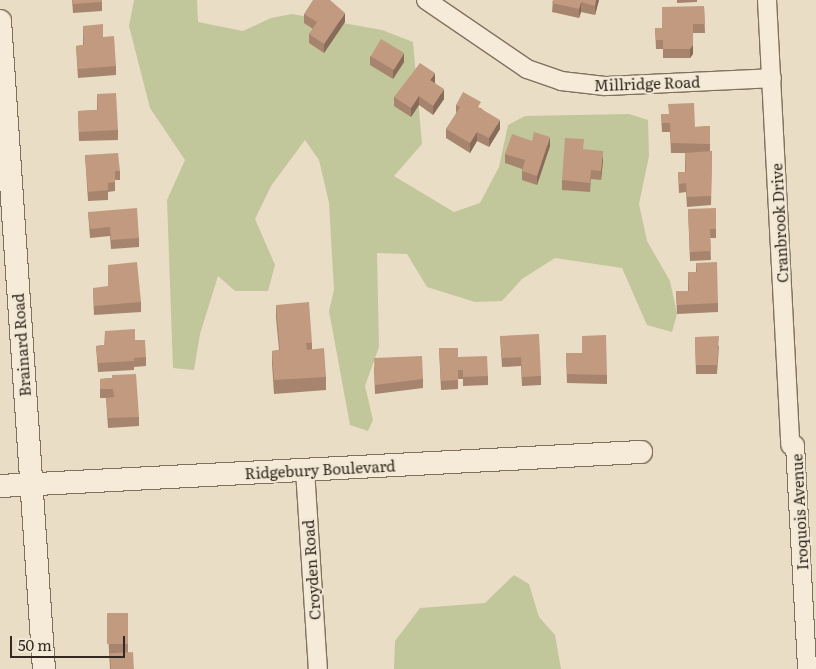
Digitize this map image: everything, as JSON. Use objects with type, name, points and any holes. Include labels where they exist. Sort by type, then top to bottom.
[{"type":"street","name":"Millridge Road","points":[[426,0],[527,70],[561,81],[605,86],[772,78]]},
{"type":"street","name":"Cranbrook Drive","points":[[767,0],[793,445]]},
{"type":"street","name":"Brainard Road","points":[[0,21],[30,485],[44,669]]},
{"type":"street","name":"Iroquois Avenue","points":[[793,445],[807,669]]},
{"type":"street","name":"Ridgebury Boulevard","points":[[0,486],[641,452]]},
{"type":"street","name":"Croyden Road","points":[[305,470],[318,669]]},
{"type":"green space","points":[[134,0],[197,0],[198,22],[243,31],[271,18],[292,14],[382,30],[413,42],[422,144],[394,176],[454,212],[480,203],[499,167],[508,125],[525,116],[629,114],[648,120],[649,156],[639,204],[647,241],[670,281],[677,314],[672,332],[647,325],[622,268],[555,258],[522,279],[502,301],[475,302],[427,287],[407,254],[377,253],[379,347],[365,386],[373,420],[368,431],[350,425],[329,311],[334,290],[329,203],[319,160],[305,140],[271,186],[255,219],[275,265],[268,291],[235,291],[218,276],[200,334],[194,370],[173,368],[167,200],[185,160],[150,108],[129,26]]},
{"type":"green space","points":[[514,575],[529,584],[539,617],[555,635],[561,669],[394,669],[395,641],[420,608],[485,603]]},
{"type":"building","points":[[72,0],[102,0],[102,2],[73,4]]},
{"type":"building","points":[[313,0],[330,0],[345,13],[324,44],[309,34],[317,22],[304,14]]},
{"type":"building","points":[[553,0],[596,0],[595,6],[581,2],[579,9],[552,3]]},
{"type":"building","points":[[704,6],[705,24],[693,24],[693,45],[690,49],[663,49],[663,40],[656,40],[655,28],[662,28],[662,7]]},
{"type":"building","points":[[103,24],[103,37],[114,36],[116,66],[78,69],[76,46],[84,45],[83,26]]},
{"type":"building","points":[[381,39],[404,53],[394,70],[371,56]]},
{"type":"building","points":[[420,63],[435,73],[430,80],[444,89],[433,106],[419,96],[411,108],[394,97]]},
{"type":"building","points":[[463,92],[481,102],[478,107],[500,120],[489,138],[477,132],[470,143],[446,129],[460,107],[456,105]]},
{"type":"building","points":[[116,93],[118,130],[79,132],[78,111],[98,110],[97,94]]},
{"type":"building","points":[[694,103],[695,127],[710,126],[710,144],[671,143],[670,123],[662,123],[661,114],[669,114],[668,104]]},
{"type":"building","points":[[534,132],[550,137],[537,176],[522,171],[525,160],[505,154],[512,134],[532,141]]},
{"type":"building","points":[[565,138],[584,139],[583,149],[603,151],[601,171],[591,170],[590,183],[562,180]]},
{"type":"building","points":[[712,151],[711,196],[687,197],[686,183],[679,184],[678,172],[686,172],[685,153]]},
{"type":"building","points":[[118,153],[120,171],[115,171],[115,182],[108,183],[108,190],[88,192],[85,155]]},
{"type":"building","points":[[137,208],[139,238],[111,240],[110,227],[90,229],[88,212]]},
{"type":"building","points":[[716,208],[716,229],[710,229],[711,251],[690,252],[688,209]]},
{"type":"building","points":[[137,262],[141,302],[94,306],[93,288],[108,286],[108,265]]},
{"type":"building","points":[[717,262],[718,303],[677,305],[676,291],[689,291],[688,272],[697,272],[696,263]]},
{"type":"building","points":[[309,302],[312,343],[306,343],[307,350],[324,348],[326,377],[274,380],[272,351],[280,350],[276,305]]},
{"type":"building","points":[[135,329],[135,340],[145,340],[146,357],[134,358],[134,361],[98,363],[96,346],[104,345],[105,331]]},
{"type":"building","points":[[539,334],[541,376],[522,377],[521,357],[502,358],[500,336]]},
{"type":"building","points":[[606,335],[607,375],[567,374],[566,353],[582,353],[582,336]]},
{"type":"building","points":[[719,336],[717,365],[696,365],[695,337]]},
{"type":"building","points":[[439,348],[458,348],[458,357],[487,356],[488,376],[463,377],[463,370],[458,370],[458,380],[441,381]]},
{"type":"building","points":[[422,356],[423,379],[375,385],[374,358]]},
{"type":"building","points":[[136,374],[139,417],[108,418],[106,398],[114,397],[113,389],[100,389],[100,379],[112,378],[112,375]]},
{"type":"building","points":[[107,613],[128,613],[128,644],[107,644]]},
{"type":"building","points":[[133,652],[134,669],[111,669],[110,653]]}]
